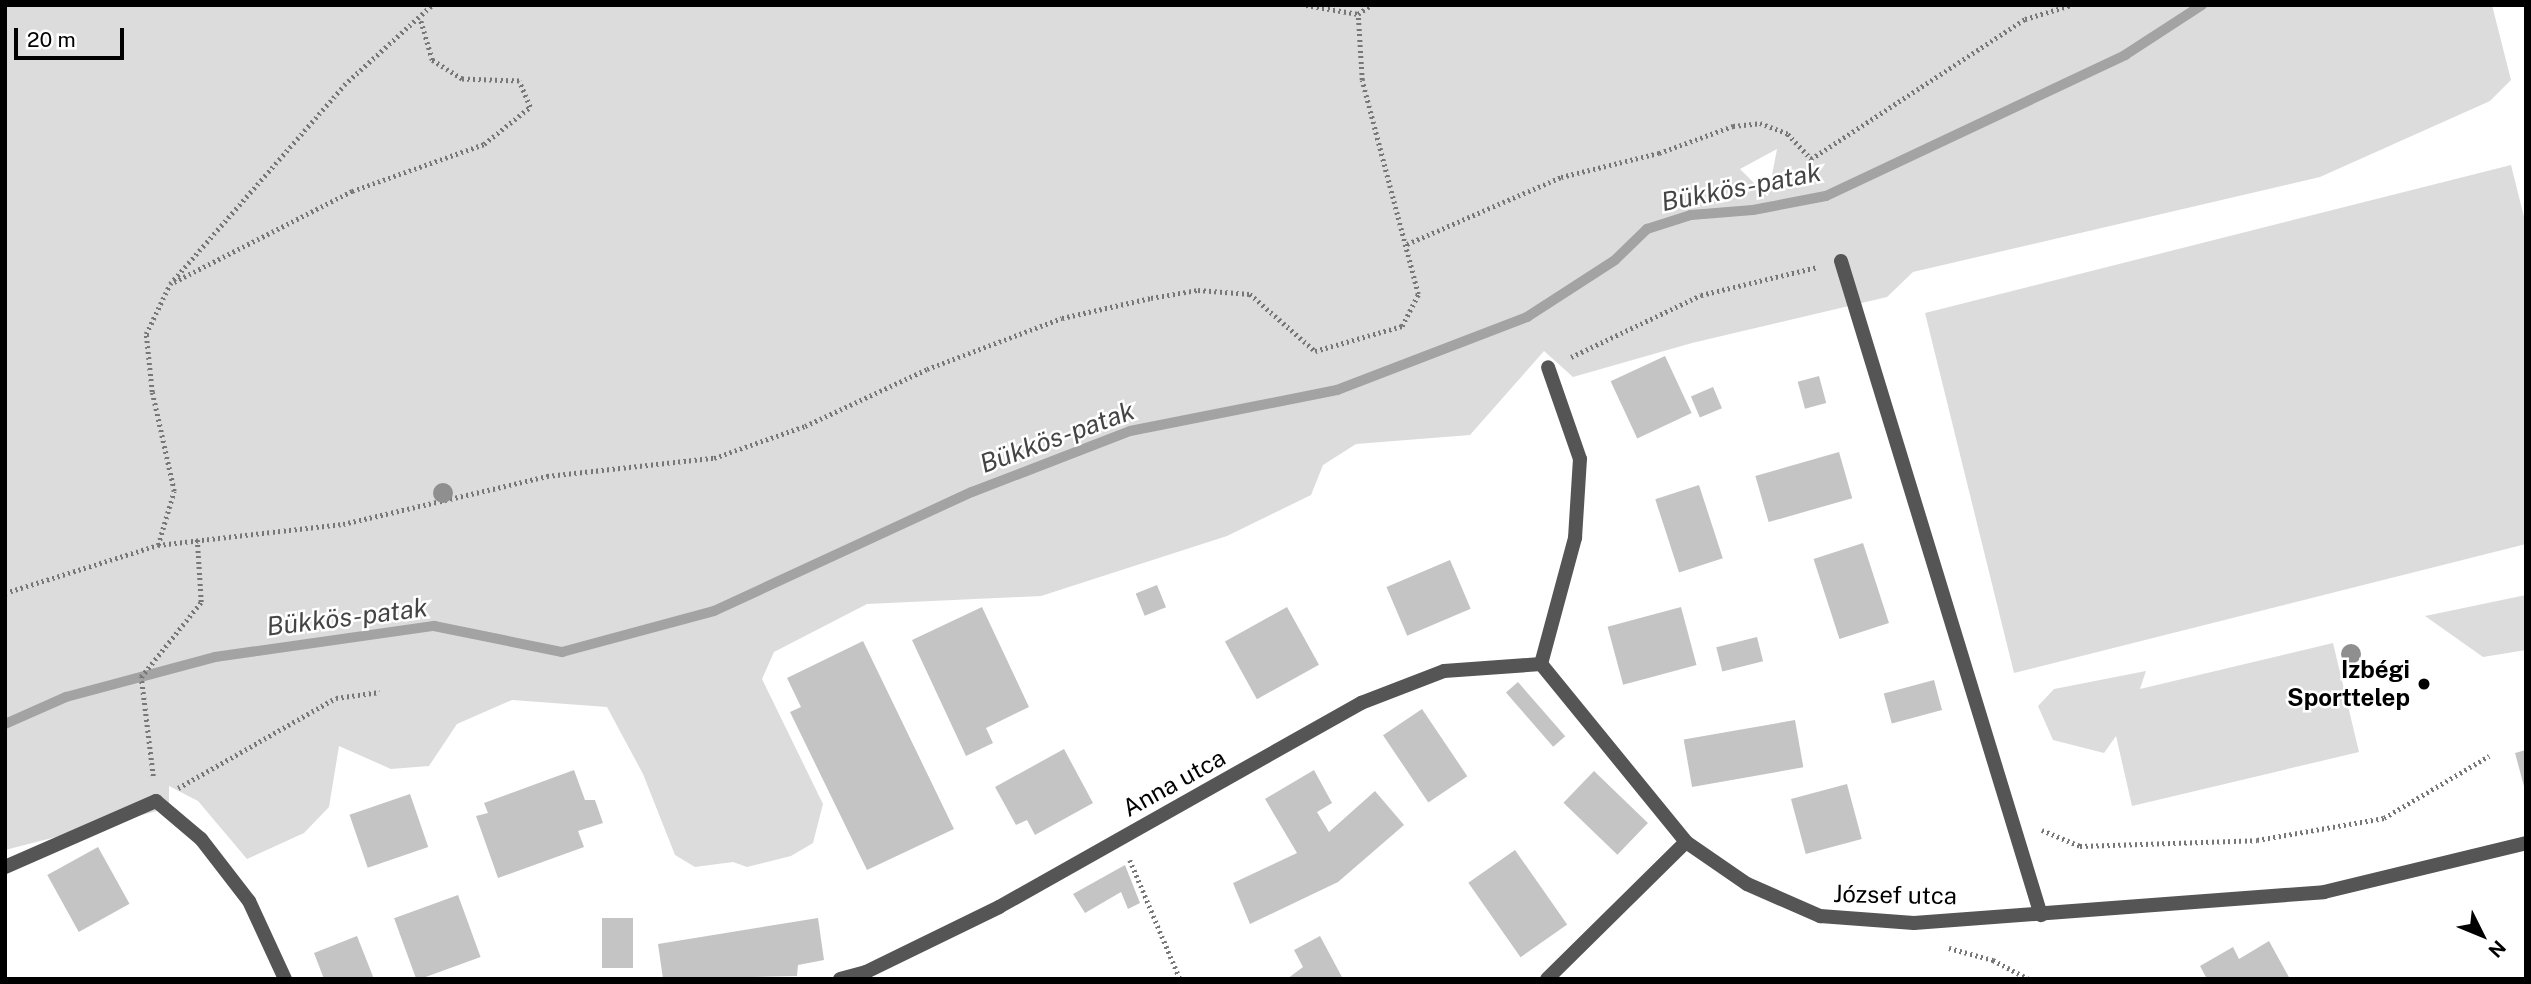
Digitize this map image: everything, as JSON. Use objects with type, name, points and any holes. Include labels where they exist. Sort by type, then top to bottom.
[{"type":"street","points":[[1841,261],[2041,915]]},
{"type":"street","points":[[1541,664],[1575,538],[1580,459],[1548,368]]},
{"type":"street","name":"Anna utca","points":[[840,979],[866,972],[987,913],[1361,703],[1444,671],[1541,664]]},
{"type":"street","name":"József utca","points":[[1541,664],[1686,842],[1748,884],[1820,916],[1914,923],[2324,892],[2526,843]]},
{"type":"street","points":[[5,867],[156,801],[201,839],[249,901],[285,979]]},
{"type":"street","points":[[1547,979],[1686,842]]},
{"type":"path","points":[[158,545],[174,491],[152,392],[146,334],[170,284],[344,85],[420,19],[432,5]]},
{"type":"path","points":[[1306,5],[1359,14],[1371,5]]},
{"type":"path","points":[[1408,244],[1561,177],[1659,153],[1733,126],[1760,123],[1779,130],[1811,159],[2025,19],[2071,5]]},
{"type":"path","points":[[5,593],[158,545],[343,524],[547,475],[713,457],[805,426],[927,369],[1062,318],[1198,290],[1250,294],[1315,351],[1402,326],[1418,294],[1408,244],[1362,80],[1359,14]]},
{"type":"path","points":[[170,284],[352,191],[484,144],[530,107],[519,81],[462,79],[432,60],[420,19]]},
{"type":"path","points":[[1548,368],[1701,295],[1841,261]]},
{"type":"path","points":[[197,539],[201,602],[141,677],[156,801],[336,698],[380,692]]},
{"type":"path","points":[[2009,815],[2080,846],[2257,840],[2384,818],[2488,757]]},
{"type":"path","points":[[1121,839],[1180,979]]},
{"type":"path","points":[[1993,960],[2028,979]]},
{"type":"shaded area","points":[[5,5],[2492,5],[2511,80],[2490,101],[2320,177],[1913,272],[1887,297],[1692,343],[1573,377],[1544,351],[1470,435],[1356,444],[1323,465],[1311,495],[1227,536],[1041,596],[867,604],[774,652],[762,679],[823,804],[813,843],[791,856],[747,867],[733,862],[695,867],[675,855],[643,774],[607,707],[512,700],[457,724],[429,766],[391,769],[339,746],[329,807],[304,833],[247,859],[198,801],[169,786],[169,808],[5,850]],"holes":[[[1777,149],[1768,196],[1740,169]]]},
{"type":"shaded area","points":[[2511,165],[2526,225],[2526,544],[2014,673],[1925,313]]},
{"type":"shaded area","points":[[2526,595],[2526,650],[2483,657],[2425,616]]},
{"type":"shaded area","points":[[2333,643],[2359,752],[2132,806],[2116,736],[2104,753],[2053,740],[2038,706],[2054,689],[2146,671],[2140,689]]},
{"type":"building","points":[[1665,356],[1692,413],[1637,438],[1611,381]]},
{"type":"building","points":[[1819,376],[1826,403],[1805,409],[1798,382]]},
{"type":"building","points":[[1713,387],[1722,408],[1700,418],[1691,396]]},
{"type":"building","points":[[1839,452],[1852,498],[1769,522],[1755,476]]},
{"type":"building","points":[[1699,485],[1723,558],[1679,572],[1655,499]]},
{"type":"building","points":[[1863,543],[1889,623],[1840,639],[1814,559]]},
{"type":"building","points":[[1450,560],[1471,609],[1407,636],[1386,587]]},
{"type":"building","points":[[1157,585],[1166,607],[1145,616],[1136,594]]},
{"type":"building","points":[[982,607],[1029,707],[986,728],[993,743],[966,756],[912,640]]},
{"type":"building","points":[[1287,607],[1319,665],[1257,699],[1225,641]]},
{"type":"building","points":[[1681,607],[1697,665],[1623,685],[1608,627]]},
{"type":"building","points":[[1757,637],[1763,661],[1722,671],[1716,647]]},
{"type":"building","points":[[863,641],[954,829],[867,870],[790,712],[801,707],[787,678]]},
{"type":"building","points":[[1934,680],[1942,710],[1892,723],[1884,693]]},
{"type":"building","points":[[1518,682],[1565,736],[1553,747],[1506,692]]},
{"type":"building","points":[[1422,709],[1467,776],[1428,802],[1383,735]]},
{"type":"building","points":[[1795,720],[1803,767],[1692,787],[1684,740]]},
{"type":"building","points":[[1064,749],[1093,803],[1035,835],[1027,820],[1016,825],[995,787]]},
{"type":"building","points":[[2526,750],[2526,790],[2525,790],[2515,753]]},
{"type":"building","points":[[574,770],[585,800],[595,800],[603,823],[578,831],[584,847],[498,878],[476,816],[488,813],[484,803]]},
{"type":"building","points":[[1314,770],[1332,803],[1317,812],[1329,832],[1375,791],[1404,825],[1338,882],[1250,924],[1233,883],[1297,853],[1265,799]]},
{"type":"building","points":[[1594,771],[1648,823],[1617,855],[1563,803]]},
{"type":"building","points":[[1847,784],[1862,839],[1806,854],[1791,799]]},
{"type":"building","points":[[410,794],[428,847],[368,868],[349,815]]},
{"type":"building","points":[[98,847],[130,904],[79,932],[47,875]]},
{"type":"building","points":[[1515,850],[1567,925],[1521,957],[1468,883]]},
{"type":"building","points":[[1125,865],[1140,903],[1128,909],[1121,892],[1085,913],[1073,894]]},
{"type":"building","points":[[458,895],[481,957],[416,979],[394,918]]},
{"type":"building","points":[[602,918],[633,918],[633,968],[602,968]]},
{"type":"building","points":[[818,918],[824,960],[798,965],[797,976],[663,979],[658,944]]},
{"type":"building","points":[[357,936],[374,979],[324,979],[314,953]]},
{"type":"building","points":[[1320,936],[1343,979],[1287,979],[1303,967],[1294,950]]},
{"type":"building","points":[[2269,941],[2290,979],[2207,979],[2200,966],[2233,947],[2239,959]]},
{"type":"waterway","name":"Bükkös-patak","points":[[5,724],[66,697],[215,657],[434,626],[562,652],[714,611],[972,492],[1130,431],[1337,390],[1527,317],[1615,260],[1647,229],[1691,215],[1753,210],[1826,196],[2125,55],[2202,5]]},
{"type":"place","name":"Izbégi Sporttelep","points":[[2424,684]]}]
